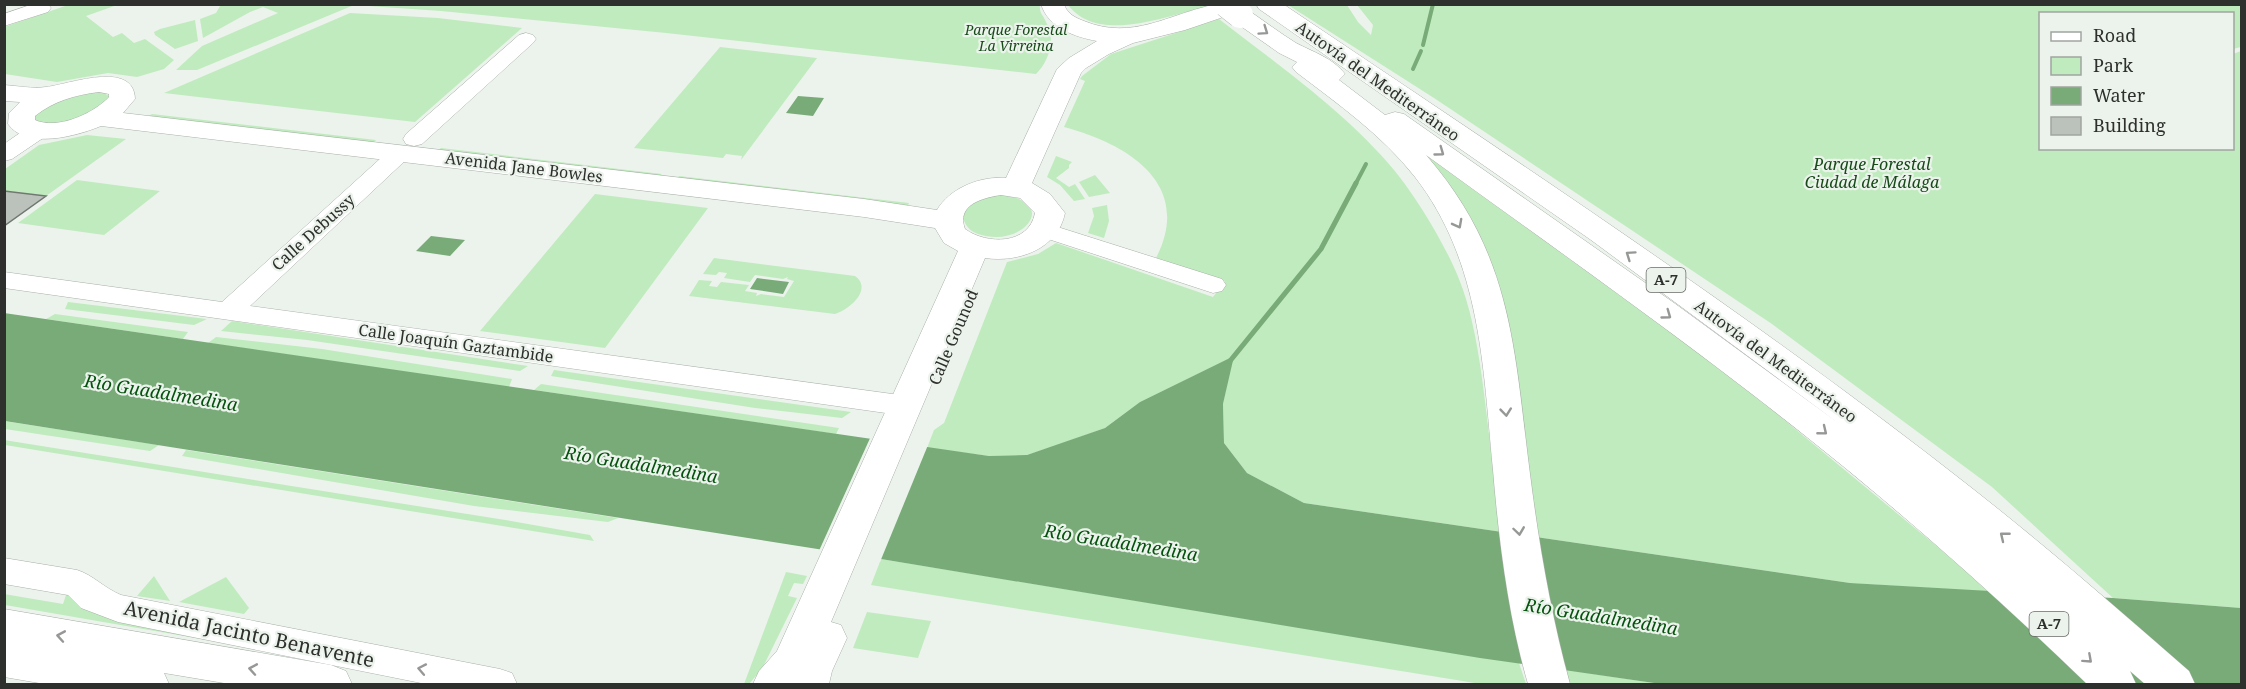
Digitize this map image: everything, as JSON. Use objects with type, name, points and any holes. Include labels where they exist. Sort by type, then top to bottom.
[{"type":"main road","points":[[1009,187],[1070,69],[1084,56],[1103,46],[1134,35],[1248,7]]},
{"type":"main road","name":"Autovía del Mediterráneo","points":[[1248,7],[1288,48],[1311,59],[1753,377],[1822,430],[1983,563],[2115,684]]},
{"type":"main road","name":"Autovía del Mediterráneo","points":[[1248,7],[1654,272],[1837,404],[1929,474],[2049,573],[2174,684]]},
{"type":"main road","points":[[1055,11],[1088,32],[1134,35]]},
{"type":"main road","points":[[1009,187],[1063,44],[1055,11]]},
{"type":"main road","points":[[1288,48],[1299,62],[1380,125],[1416,161],[1437,188],[1458,223],[1480,268],[1493,322],[1503,381],[1512,473],[1529,594],[1539,649],[1549,684]]},
{"type":"main road","points":[[4,93],[27,96],[51,95],[76,87],[111,85],[122,91],[122,99],[109,111],[65,129],[22,117]]},
{"type":"main road","points":[[22,117],[51,95]]},
{"type":"main road","name":"Avenida Jane Bowles","points":[[109,111],[407,146],[905,213],[952,211]]},
{"type":"main road","points":[[1009,187],[1039,196],[1050,213],[1045,230],[1030,241],[1014,247],[985,248],[957,238],[950,230],[952,211],[971,193],[1009,187]]},
{"type":"main road","name":"Calle Gounod","points":[[841,581],[907,419],[982,271],[985,248]]},
{"type":"main road","points":[[774,684],[792,664],[841,581]]},
{"type":"main road","points":[[808,684],[841,581]]},
{"type":"main road","name":"Avenida Jacinto Benavente","points":[[4,626],[331,684]]},
{"type":"main road","points":[[4,659],[148,684]]},
{"type":"street","points":[[4,20],[41,8]]},
{"type":"street","name":"Calle Debussy","points":[[227,312],[526,39]]},
{"type":"street","points":[[4,154],[22,117]]},
{"type":"street","points":[[1045,230],[1213,285]]},
{"type":"street","name":"Calle Joaquín Gaztambide","points":[[4,280],[227,312],[907,419]]},
{"type":"street","name":"Avenida Jacinto Benavente","points":[[4,571],[77,583],[93,598],[118,609],[501,684]]},
{"type":"green space","name":"Parque Forestal La Virreina","points":[[228,4],[1040,5],[1049,29],[1051,43],[1047,57],[1036,74],[666,33],[441,11],[354,5],[197,70],[176,70],[202,46],[278,13],[263,7],[203,38],[200,19],[216,13],[220,6]]},
{"type":"green space","points":[[1205,4],[1207,7],[1154,20],[1115,25],[1097,23],[1081,17],[1068,5]]},
{"type":"green space","points":[[68,5],[117,5],[86,16],[113,37],[122,33],[134,43],[145,39],[174,60],[164,69],[137,77],[108,73],[57,82],[5,74],[4,27]]},
{"type":"green space","name":"Parque Forestal Ciudad de Málaga","points":[[1288,5],[1347,5],[1358,22],[1371,35],[1373,25],[1357,5],[2241,5],[2241,47],[2234,49],[2234,12],[2039,12],[2039,150],[2234,150],[2234,54],[2241,51],[2241,608],[2113,598],[1992,487],[1772,324],[1434,98]]},
{"type":"green space","points":[[350,13],[438,18],[522,28],[415,122],[164,93]]},
{"type":"green space","points":[[1219,19],[1311,90],[1355,129],[1394,170],[1430,223],[1447,252],[1466,300],[1477,348],[1494,471],[1511,337],[1497,278],[1478,232],[1450,186],[1419,150],[1691,347],[1776,413],[1992,592],[1850,583],[1304,503],[1247,473],[1224,443],[1223,404],[1233,357],[1140,402],[1105,428],[1027,455],[989,456],[927,448],[934,430],[944,423],[1007,262],[1038,254],[1056,243],[1213,297],[1225,281],[1156,258],[1166,232],[1167,209],[1160,189],[1148,171],[1131,156],[1111,144],[1064,127],[1085,81],[1080,79],[1111,54]]},
{"type":"green space","points":[[195,20],[198,41],[175,49],[154,32],[160,29]]},
{"type":"green space","points":[[720,47],[817,58],[741,160],[742,156],[726,154],[723,158],[634,148]]},
{"type":"green space","points":[[103,92],[110,97],[93,115],[87,118],[54,124],[33,118],[39,110],[54,99],[74,94]]},
{"type":"green space","points":[[152,114],[376,140],[371,145],[145,118]]},
{"type":"green space","points":[[87,135],[126,139],[46,196],[5,191],[5,169],[39,145]]},
{"type":"green space","points":[[441,148],[662,174],[658,178],[436,152]]},
{"type":"green space","points":[[1056,156],[1072,162],[1069,168],[1056,178],[1069,187],[1075,184],[1085,199],[1074,201],[1060,185],[1047,177]]},
{"type":"green space","points":[[1095,175],[1110,193],[1089,197],[1079,182]]},
{"type":"green space","points":[[679,176],[909,203],[907,208],[675,180]]},
{"type":"green space","points":[[77,180],[160,191],[104,235],[18,223]]},
{"type":"green space","points":[[595,194],[708,208],[605,348],[480,331]]},
{"type":"green space","points":[[994,195],[1015,198],[1027,204],[1032,212],[1030,221],[1022,229],[1010,235],[995,237],[973,232],[964,220],[964,211],[967,206],[977,200]]},
{"type":"green space","points":[[1107,205],[1109,221],[1104,238],[1088,233],[1094,216],[1092,208]]},
{"type":"green space","points":[[714,258],[855,276],[860,281],[861,292],[853,303],[835,314],[689,296],[699,280],[712,281],[709,286],[717,287],[721,282],[749,285],[745,291],[757,293],[756,296],[761,294],[784,297],[794,281],[787,279],[788,277],[783,279],[755,275],[750,282],[724,278],[727,273],[703,274]]},
{"type":"green space","points":[[68,302],[207,319],[194,325],[65,309]]},
{"type":"green space","points":[[55,314],[188,332],[183,339],[46,319]]},
{"type":"green space","points":[[232,321],[528,366],[520,371],[307,340],[221,331]]},
{"type":"green space","points":[[216,337],[322,349],[512,379],[509,387],[208,343]]},
{"type":"green space","points":[[554,370],[851,412],[842,418],[755,408],[551,376]]},
{"type":"green space","points":[[541,384],[839,428],[836,434],[534,390]]},
{"type":"green space","points":[[4,421],[159,445],[150,451],[5,429]]},
{"type":"green space","points":[[4,440],[511,521],[590,535],[594,541],[5,445]]},
{"type":"green space","points":[[186,450],[618,518],[608,522],[474,506],[182,456]]},
{"type":"green space","points":[[881,559],[1519,663],[1526,684],[1481,684],[871,585]]},
{"type":"green space","points":[[786,572],[807,576],[803,584],[794,583],[788,596],[797,598],[762,669],[749,684],[744,684]]},
{"type":"green space","points":[[154,576],[170,601],[137,596]]},
{"type":"green space","points":[[226,577],[249,608],[244,614],[179,602]]},
{"type":"green space","points":[[67,592],[471,684],[440,684],[317,659],[5,605],[4,594],[63,604]]},
{"type":"green space","points":[[867,612],[931,621],[918,658],[853,648]]},
{"type":"green space","points":[[1561,669],[1661,684],[1566,684]]},
{"type":"water","points":[[798,96],[824,98],[813,116],[786,113]]},
{"type":"water","points":[[431,236],[465,240],[450,256],[416,251]]},
{"type":"water","points":[[757,278],[789,282],[783,294],[750,289]]},
{"type":"water","name":"Río Guadalmedina","points":[[4,313],[989,456],[1027,455],[1105,428],[1140,402],[1234,356],[1223,404],[1224,443],[1247,473],[1304,503],[1850,583],[2113,598],[2241,608],[2241,684],[1661,684],[1480,658],[881,559],[5,421]]},
{"type":"pier","points":[[871,436],[928,445],[880,562],[818,553]]},
{"type":"building","points":[[4,191],[46,196],[4,226]]},
{"type":"waterway","points":[[1423,45],[1433,4]]},
{"type":"waterway","points":[[1413,69],[1421,51]]},
{"type":"waterway","points":[[1355,185],[1366,164]]},
{"type":"waterway","points":[[1230,361],[1321,249],[1356,183]]}]
